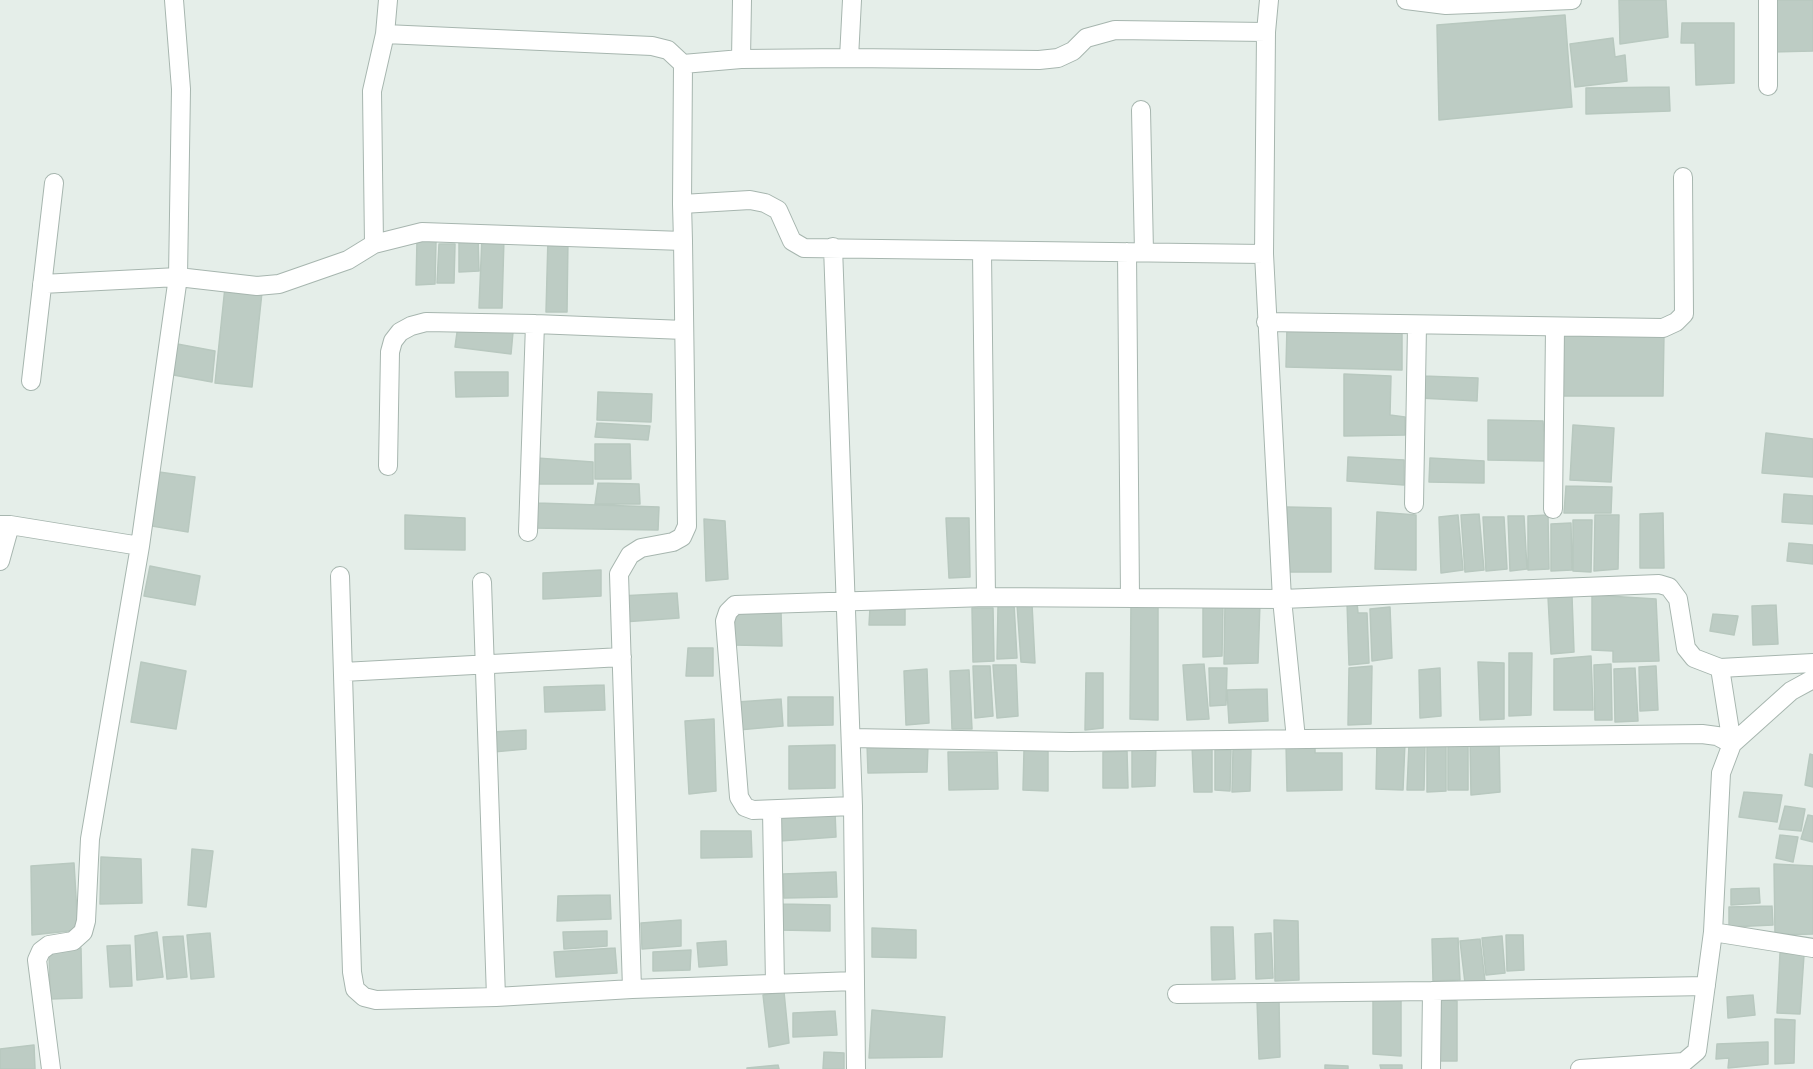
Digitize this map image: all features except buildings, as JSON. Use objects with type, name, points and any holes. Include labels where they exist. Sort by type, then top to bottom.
[{"type":"street","points":[[51,1069],[37,960],[41,951],[49,945],[73,941],[82,932],[86,921],[90,840],[140,546],[178,277],[181,89],[174,0]]},
{"type":"street","points":[[374,244],[372,91],[385,34],[388,0]]},
{"type":"street","points":[[741,58],[742,0]]},
{"type":"street","points":[[849,58],[852,0]]},
{"type":"street","points":[[1269,0],[1266,32],[1264,254],[1266,322],[1282,599],[1296,740]]},
{"type":"street","points":[[1406,0],[1446,5],[1572,0]]},
{"type":"street","points":[[1767,0],[1768,86]]},
{"type":"street","points":[[683,64],[741,58],[1039,60],[1058,58],[1072,51],[1086,38],[1115,30],[1266,32]]},
{"type":"street","points":[[385,34],[652,46],[668,50],[683,64],[682,204],[687,526],[682,537],[673,542],[641,548],[624,563],[619,574],[632,989]]},
{"type":"street","points":[[1130,597],[1135,252],[1141,110]]},
{"type":"street","points":[[1266,322],[1663,328],[1676,322],[1684,314],[1683,177]]},
{"type":"street","points":[[31,381],[54,183]]},
{"type":"street","points":[[682,204],[750,200],[765,203],[778,210],[792,241],[804,248],[1264,254]]},
{"type":"street","points":[[42,284],[178,277],[257,286],[279,284],[348,260],[374,244],[422,232],[683,241]]},
{"type":"street","points":[[833,247],[853,806],[856,1069]]},
{"type":"street","points":[[982,252],[986,597]]},
{"type":"street","points":[[388,466],[390,352],[393,341],[400,332],[426,322],[684,330]]},
{"type":"street","points":[[528,532],[535,324]]},
{"type":"street","points":[[1414,504],[1417,325]]},
{"type":"street","points":[[1553,509],[1555,328]]},
{"type":"street","points":[[0,561],[5,525],[140,546]]},
{"type":"street","points":[[340,576],[352,972],[355,989],[364,997],[376,1000],[496,997],[632,989],[855,981]]},
{"type":"street","points":[[482,582],[496,997]]},
{"type":"street","points":[[853,806],[772,810],[753,810],[745,807],[740,797],[725,621],[728,612],[735,605],[986,597],[1282,599],[1659,584],[1669,586],[1678,599],[1686,648],[1694,658],[1720,668],[1813,663]]},
{"type":"street","points":[[343,672],[622,657]]},
{"type":"street","points":[[1720,668],[1732,744]]},
{"type":"street","points":[[1580,1069],[1674,1066],[1684,1062],[1697,1051],[1713,932],[1721,773],[1732,744],[1791,691],[1813,679]]},
{"type":"street","points":[[851,738],[1070,742],[1702,734],[1717,736],[1732,744]]},
{"type":"street","points":[[772,810],[775,984]]},
{"type":"street","points":[[1713,932],[1813,948]]},
{"type":"street","points":[[1177,994],[1706,986]]},
{"type":"street","points":[[1431,1069],[1432,991]]}]
